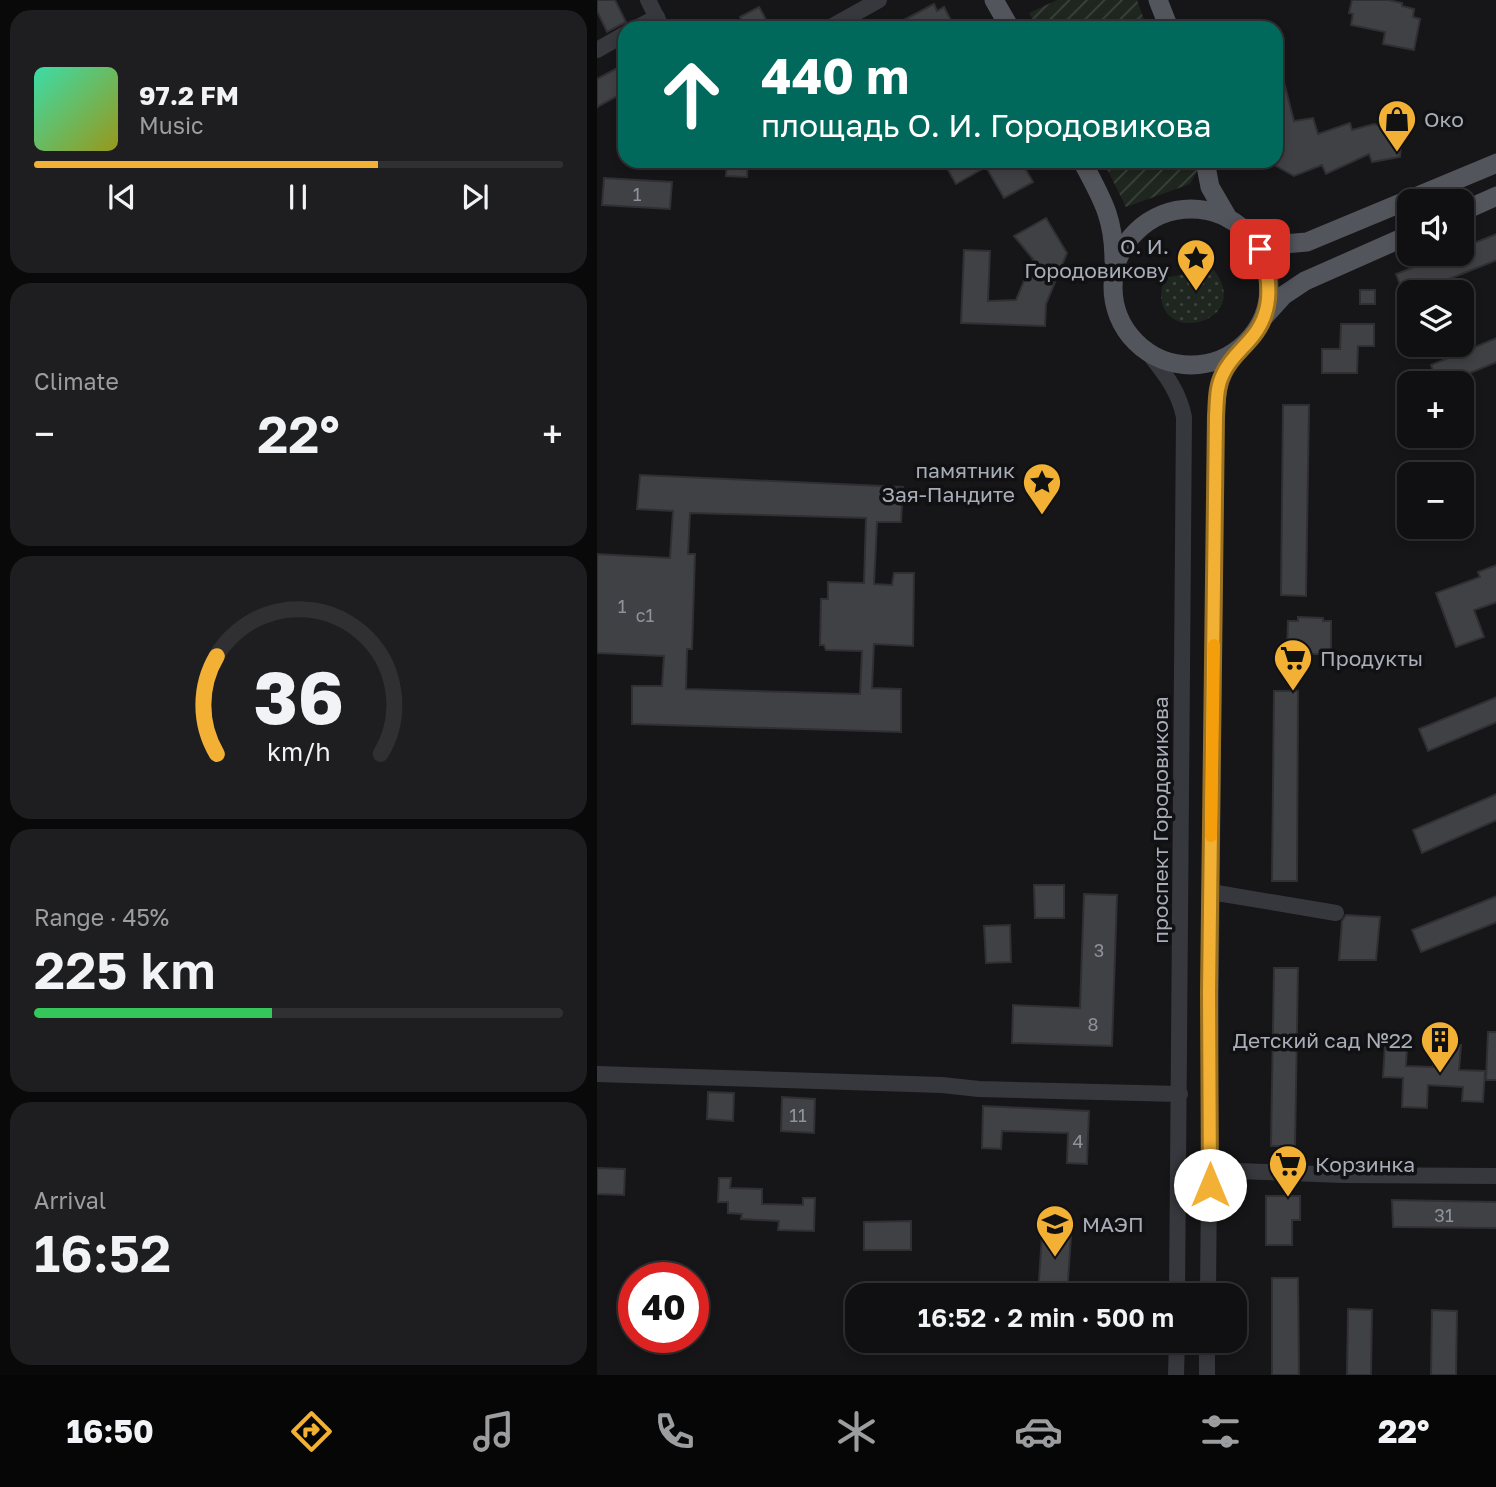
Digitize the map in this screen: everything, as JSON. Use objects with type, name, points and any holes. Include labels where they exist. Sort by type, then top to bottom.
[{"type":"main road","points":[[994,0],[1006,21]]},
{"type":"main road","points":[[1158,0],[1166,21]]},
{"type":"main road","points":[[1114,268],[1126,243],[1142,226],[1161,215],[1184,209],[1207,210],[1265,238],[1284,244],[1307,242],[1496,163]]},
{"type":"main road","points":[[1086,168],[1107,208],[1114,236],[1112,295],[1120,321],[1132,340],[1150,355],[1171,364],[1194,366],[1216,362],[1237,352],[1253,336],[1265,316],[1284,295],[1305,281],[1397,240]]},
{"type":"main road","points":[[1206,168],[1210,187],[1233,221],[1247,231],[1260,249],[1268,271],[1270,294],[1265,316]]},
{"type":"main road","points":[[1474,206],[1496,197]]},
{"type":"street","points":[[648,0],[658,21]]},
{"type":"street","points":[[842,21],[879,0]]},
{"type":"street","points":[[597,50],[618,38]]},
{"type":"street","points":[[1208,1283],[1216,416],[1222,375],[1237,352]]},
{"type":"street","name":"проспект Городовикова","points":[[1150,355],[1181,400],[1184,417],[1177,1283]]},
{"type":"street","points":[[1211,892],[1336,913]]},
{"type":"street","points":[[1180,993],[1209,992]]},
{"type":"street","points":[[597,1074],[1180,1094]]},
{"type":"street","points":[[1180,1184],[1210,1177],[1496,1176]]},
{"type":"street","points":[[1176,1375],[1177,1353]]},
{"type":"street","points":[[1207,1353],[1207,1375]]},
{"type":"shaded area","points":[[1057,0],[1137,0],[1144,21],[1034,21],[1029,13]]},
{"type":"shaded area","points":[[1106,168],[1196,168],[1190,184],[1126,207]]},
{"type":"shaded area","points":[[1213,269],[1223,289],[1222,305],[1212,316],[1197,322],[1182,322],[1169,315],[1162,301],[1164,278]]},
{"type":"building","points":[[597,0],[615,0],[626,21],[618,21],[618,26],[607,32],[597,11]]},
{"type":"building","points":[[1352,0],[1388,0],[1414,9],[1413,17],[1420,19],[1414,50],[1383,44],[1385,32],[1351,25],[1353,14],[1349,13]]},
{"type":"building","points":[[934,4],[937,11],[944,7],[951,21],[902,21]]},
{"type":"building","points":[[759,7],[767,21],[742,21],[740,17]]},
{"type":"building","points":[[618,68],[618,96],[597,107],[597,79]]},
{"type":"building","points":[[1283,78],[1294,121],[1313,118],[1318,134],[1350,123],[1352,130],[1374,124],[1402,133],[1400,157],[1372,162],[1369,154],[1326,174],[1322,165],[1294,176],[1280,168],[1283,168]]},
{"type":"building","points":[[727,168],[748,168],[747,177],[726,176]]},
{"type":"building","points":[[947,168],[984,168],[956,184]]},
{"type":"building","points":[[987,168],[1025,168],[1033,182],[1004,198]]},
{"type":"building","points":[[604,178],[672,182],[670,209],[602,205]]},
{"type":"building","points":[[1046,218],[1067,253],[1046,304],[1045,326],[961,323],[964,250],[990,251],[988,301],[1016,300],[1033,259],[1014,236]]},
{"type":"building","points":[[1497,234],[1497,260],[1446,280],[1398,280],[1396,274],[1416,266],[1474,266],[1474,243]]},
{"type":"building","points":[[1360,290],[1375,290],[1375,304],[1360,304]]},
{"type":"building","points":[[1341,324],[1374,324],[1374,346],[1358,346],[1357,373],[1322,373],[1322,349],[1340,349]]},
{"type":"building","points":[[1497,338],[1497,362],[1474,371],[1433,371],[1431,365],[1451,357],[1474,357],[1474,347]]},
{"type":"building","points":[[1283,405],[1309,405],[1306,596],[1281,595]]},
{"type":"building","points":[[640,475],[903,487],[901,522],[877,522],[874,584],[892,585],[894,573],[914,573],[913,646],[874,644],[872,688],[901,689],[901,732],[632,724],[632,686],[662,686],[664,656],[597,653],[597,554],[670,558],[673,511],[637,509]],"holes":[[[690,513],[866,518],[864,583],[828,582],[828,599],[821,599],[820,645],[824,645],[826,650],[862,651],[860,694],[686,689],[687,649],[692,649],[695,554],[688,554]]]},
{"type":"building","points":[[1497,565],[1497,602],[1474,610],[1484,637],[1456,647],[1436,593],[1480,577],[1478,572]]},
{"type":"building","points":[[1298,617],[1331,621],[1331,651],[1322,651],[1322,654],[1298,654],[1298,651],[1287,651],[1288,621],[1298,621]]},
{"type":"building","points":[[1274,691],[1298,691],[1297,881],[1272,881]]},
{"type":"building","points":[[1497,697],[1497,722],[1428,751],[1419,729]]},
{"type":"building","points":[[1497,794],[1497,820],[1422,853],[1413,830]]},
{"type":"building","points":[[1034,885],[1064,885],[1064,918],[1035,918]]},
{"type":"building","points":[[1084,894],[1117,895],[1112,1046],[1012,1043],[1013,1005],[1080,1008]]},
{"type":"building","points":[[1497,896],[1497,922],[1421,952],[1412,930]]},
{"type":"building","points":[[1346,915],[1380,917],[1376,960],[1339,960],[1342,921]]},
{"type":"building","points":[[1010,925],[1011,962],[986,963],[984,926]]},
{"type":"building","points":[[1274,968],[1298,968],[1295,1146],[1271,1146]]},
{"type":"building","points":[[1488,1032],[1497,1032],[1497,1080],[1486,1080]]},
{"type":"building","name":"Детский сад №22","points":[[1434,1044],[1461,1045],[1459,1070],[1485,1071],[1483,1102],[1462,1101],[1463,1087],[1428,1085],[1427,1108],[1402,1107],[1403,1078],[1383,1077],[1385,1045],[1407,1047],[1406,1066],[1433,1067]]},
{"type":"building","points":[[708,1092],[734,1093],[733,1121],[707,1119]]},
{"type":"building","points":[[782,1097],[815,1099],[814,1133],[781,1131]]},
{"type":"building","points":[[983,1106],[1089,1111],[1087,1164],[1067,1163],[1068,1133],[1002,1131],[1001,1149],[982,1148]]},
{"type":"building","points":[[597,1168],[625,1169],[624,1195],[597,1194]]},
{"type":"building","points":[[719,1178],[731,1178],[730,1188],[762,1189],[762,1204],[803,1205],[803,1198],[815,1198],[814,1231],[778,1230],[779,1221],[741,1219],[742,1214],[728,1213],[728,1202],[718,1202]]},
{"type":"building","points":[[1266,1196],[1300,1196],[1300,1220],[1292,1220],[1292,1245],[1266,1245]]},
{"type":"building","points":[[1392,1200],[1497,1202],[1497,1228],[1393,1227]]},
{"type":"building","name":"МАЭП","points":[[1043,1220],[1072,1221],[1068,1283],[1039,1283]]},
{"type":"building","points":[[911,1221],[911,1250],[864,1250],[864,1222]]},
{"type":"building","points":[[1272,1278],[1298,1278],[1299,1375],[1272,1375]]},
{"type":"building","points":[[1348,1309],[1372,1310],[1371,1375],[1347,1375]]},
{"type":"building","points":[[1432,1310],[1457,1311],[1456,1375],[1431,1375]]},
{"type":"slow traffic","points":[[1211,836],[1214,645]]},
{"type":"place","name":"Око","points":[[1397,153]]},
{"type":"place","name":"О. И. Городовикову","points":[[1196,292]]},
{"type":"place","name":"памятник Зая-Пандите","points":[[1042,516]]},
{"type":"place","name":"Продукты","points":[[1293,692]]},
{"type":"place","name":"Детский сад №22","points":[[1440,1074]]},
{"type":"place","name":"Корзинка","points":[[1288,1198]]},
{"type":"place","name":"МАЭП","points":[[1055,1258]]},
{"type":"route","points":[[1210,1185],[1209,992],[1216,416],[1222,375],[1265,316],[1270,294],[1268,271],[1260,249]]}]
